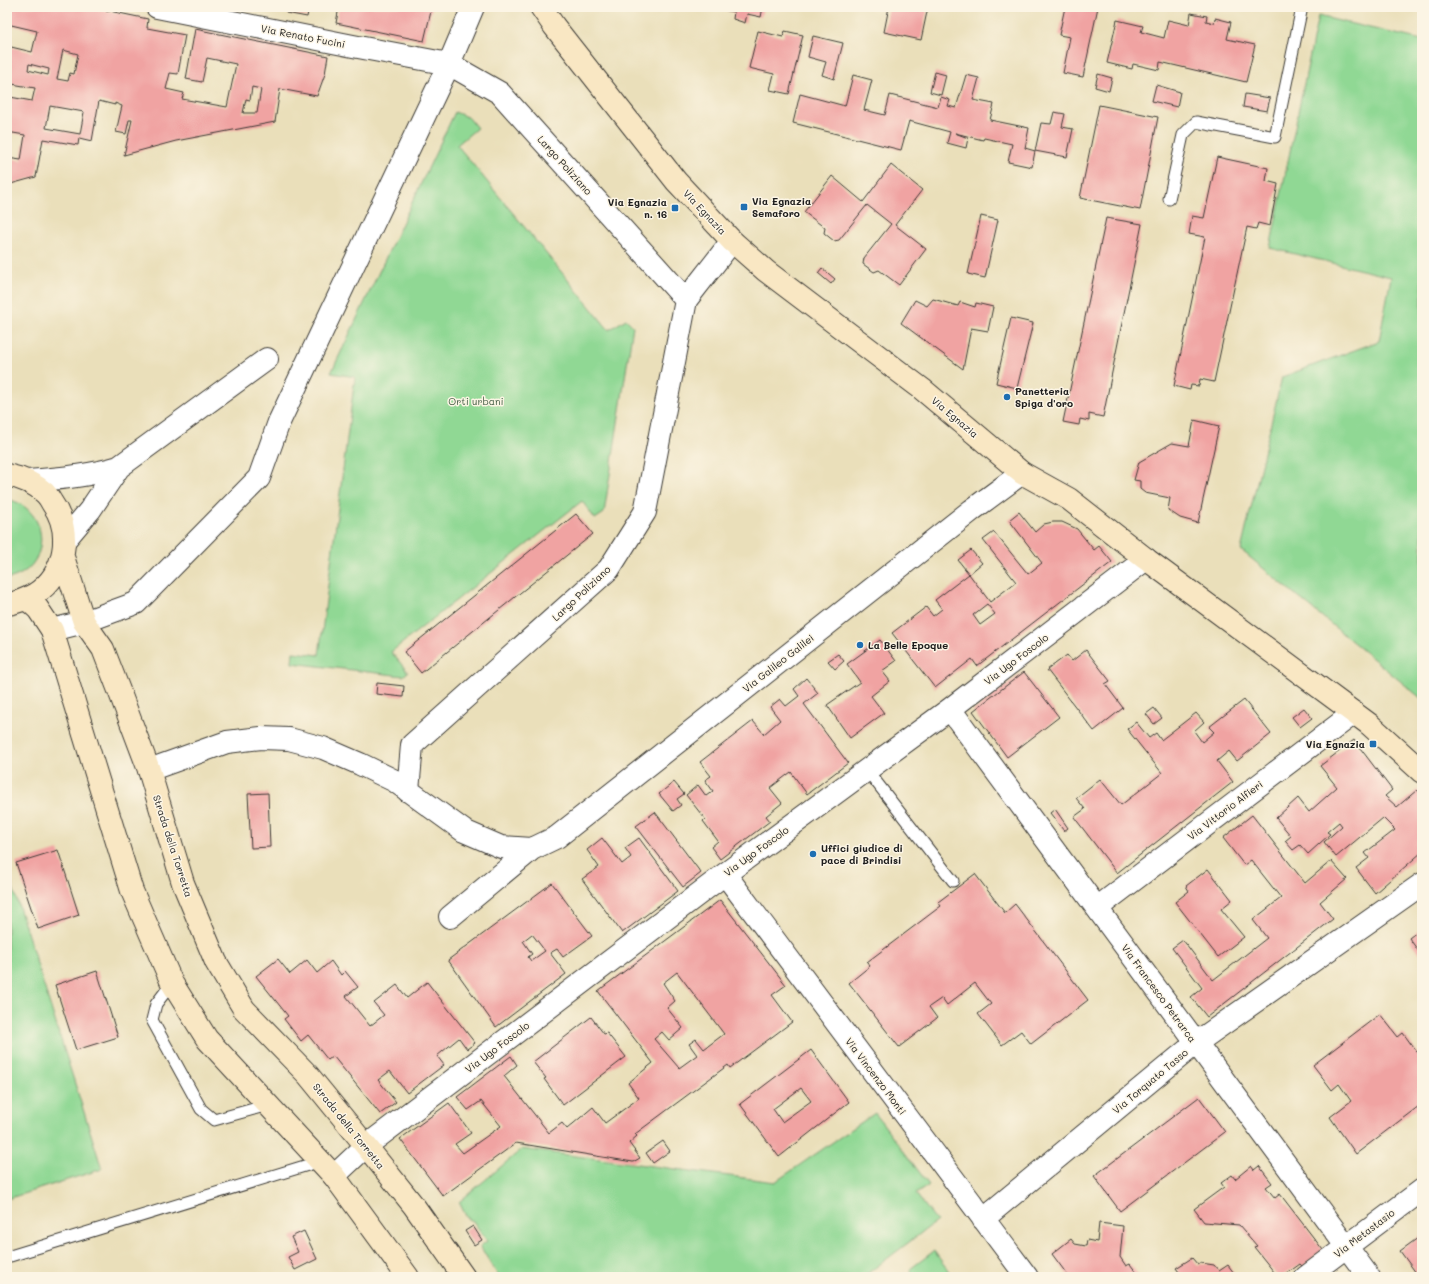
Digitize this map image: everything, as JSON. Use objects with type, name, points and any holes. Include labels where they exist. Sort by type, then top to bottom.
[{"type":"street","name":"Via Renato Fucini","points":[[157,7],[449,64]]},
{"type":"street","points":[[52,630],[84,622],[136,603],[259,478],[279,422],[449,64],[473,7]]},
{"type":"street","name":"Via Egnazia","points":[[541,7],[554,26],[676,181],[732,241],[766,271],[922,389],[1022,473],[1069,499],[1146,559],[1369,724],[1422,772]]},
{"type":"street","name":"Largo Poliziano","points":[[449,64],[500,92],[686,300]]},
{"type":"street","name":"Largo Poliziano","points":[[408,791],[412,745],[609,569],[645,512],[686,300],[732,241]]},
{"type":"street","points":[[17,601],[42,589],[53,578],[64,549],[119,467],[267,359]]},
{"type":"street","points":[[15,474],[60,478],[100,472],[119,467]]},
{"type":"street","name":"Via Galileo Galilei","points":[[450,917],[532,849],[557,837],[960,520],[1022,473]]},
{"type":"street","name":"Strada della Torretta","points":[[15,474],[46,494],[59,512],[65,534],[64,549],[84,622],[103,649],[149,770],[183,883],[216,962],[244,1009],[308,1075],[414,1206],[464,1277]]},
{"type":"street","name":"Via Ugo Foscolo","points":[[327,1168],[366,1146],[725,874],[950,709],[1146,559]]},
{"type":"street","points":[[17,601],[38,609],[52,630],[132,891],[172,983],[207,1039],[327,1168],[408,1277]]},
{"type":"street","name":"Via Francesco Petrarca","points":[[950,709],[1369,1277]]},
{"type":"street","name":"Via Vittorio Alfieri","points":[[1097,908],[1354,713]]},
{"type":"street","points":[[149,770],[227,742],[261,738],[289,739],[322,748],[395,781],[464,831],[501,847],[532,849]]},
{"type":"street","name":"Via Vincenzo Monti","points":[[725,874],[1027,1277]]},
{"type":"street","name":"Via Torquato Tasso","points":[[983,1219],[1196,1043],[1422,884]]},
{"type":"street","name":"Via Metastasio","points":[[1306,1277],[1422,1190]]},
{"type":"lane","points":[[1169,199],[1183,135],[1196,122],[1275,137],[1302,7]]},
{"type":"lane","points":[[867,770],[953,881]]},
{"type":"lane","points":[[172,983],[156,1004],[152,1020],[201,1109],[214,1120],[268,1105]]},
{"type":"lane","points":[[7,1257],[327,1168]]},
{"type":"green space","points":[[1318,16],[1422,40],[1422,699],[1241,550],[1282,377],[1379,341],[1391,277],[1270,248]]},
{"type":"green space","name":"Orti urbani","points":[[455,112],[469,118],[477,128],[457,145],[609,330],[626,319],[633,326],[604,513],[595,519],[582,501],[391,652],[408,672],[403,676],[292,663],[293,652],[319,655],[355,377],[331,373]]},
{"type":"green space","points":[[7,499],[22,505],[32,514],[39,526],[41,539],[39,552],[32,564],[22,573],[7,579]]},
{"type":"green space","points":[[7,869],[102,1169],[7,1199]]},
{"type":"green space","points":[[875,1113],[929,1185],[916,1194],[937,1221],[863,1277],[499,1277],[480,1246],[487,1241],[473,1221],[467,1218],[459,1202],[522,1149],[775,1182]]},
{"type":"green space","points":[[934,1251],[953,1277],[915,1277],[910,1269]]},
{"type":"building","points":[[7,7],[90,7],[148,19],[147,28],[185,35],[178,74],[170,73],[166,89],[184,93],[182,99],[227,107],[236,64],[207,58],[202,82],[186,79],[195,29],[328,56],[325,74],[317,96],[280,89],[275,122],[176,141],[124,155],[132,120],[129,120],[126,134],[116,132],[122,106],[115,103],[115,105],[99,101],[92,141],[79,138],[78,145],[43,139],[36,177],[7,185],[7,158],[21,160],[25,135],[7,132],[7,115],[10,98],[7,97],[7,46],[32,52],[37,31],[7,24]],"holes":[[[63,50],[78,54],[74,74],[70,73],[68,81],[57,79]],[[29,64],[49,69],[48,75],[28,70]],[[12,84],[35,88],[32,101],[10,97]],[[252,87],[261,89],[257,113],[243,113],[246,99],[250,100]],[[50,106],[84,112],[80,134],[46,128]]]},
{"type":"building","points":[[287,7],[309,7],[307,17],[286,13]]},
{"type":"building","points":[[339,7],[432,7],[424,41],[336,23]]},
{"type":"building","points":[[718,7],[763,7],[761,17],[747,14],[745,23],[733,19],[734,12],[718,9]]},
{"type":"building","points":[[889,7],[928,7],[921,40],[884,32]]},
{"type":"building","points":[[1065,7],[1098,7],[1083,77],[1063,73],[1070,37],[1059,35]]},
{"type":"building","points":[[1191,13],[1207,16],[1206,21],[1214,23],[1215,18],[1231,22],[1227,39],[1255,45],[1246,82],[1160,62],[1159,70],[1133,64],[1132,69],[1107,63],[1117,20],[1143,26],[1141,32],[1164,38],[1168,20],[1189,25]]},
{"type":"building","points":[[758,31],[783,37],[785,31],[803,35],[789,94],[770,90],[774,74],[749,68]]},
{"type":"building","points":[[813,36],[843,43],[834,79],[822,75],[826,62],[808,57]]},
{"type":"building","points":[[935,72],[946,75],[941,95],[930,92]]},
{"type":"building","points":[[1098,74],[1112,78],[1109,91],[1095,87]]},
{"type":"building","points":[[853,75],[872,80],[864,110],[885,115],[890,95],[938,107],[941,97],[950,100],[948,106],[956,108],[966,75],[979,78],[973,100],[994,104],[990,120],[1029,128],[1025,148],[1035,151],[1032,167],[1008,162],[1012,144],[984,138],[983,140],[955,133],[968,138],[966,148],[947,143],[950,132],[909,121],[901,150],[793,123],[800,94],[845,106]]},
{"type":"building","points":[[1156,85],[1180,92],[1177,107],[1152,101]]},
{"type":"building","points":[[1245,94],[1270,98],[1267,111],[1243,107]]},
{"type":"building","points":[[1099,105],[1158,117],[1140,210],[1080,198]]},
{"type":"building","points":[[1054,112],[1065,114],[1062,127],[1073,129],[1067,157],[1035,151],[1041,123],[1051,124]]},
{"type":"building","points":[[1217,157],[1268,168],[1266,181],[1278,184],[1270,226],[1258,223],[1256,229],[1247,227],[1214,382],[1200,379],[1199,386],[1191,385],[1190,390],[1174,386],[1205,237],[1189,234],[1192,216],[1204,218]]},
{"type":"building","points":[[891,165],[922,190],[895,225],[926,249],[899,285],[879,270],[874,272],[863,264],[864,258],[891,224],[867,205],[839,240],[834,241],[824,233],[825,228],[804,212],[832,176],[863,202]]},
{"type":"building","points":[[981,216],[998,220],[985,278],[968,274]]},
{"type":"building","points":[[1106,218],[1142,224],[1103,417],[1089,414],[1089,421],[1080,419],[1079,425],[1063,422]]},
{"type":"building","points":[[822,268],[835,279],[831,284],[818,273]]},
{"type":"building","points":[[933,299],[958,306],[960,302],[975,307],[976,303],[993,307],[988,331],[971,328],[963,369],[901,323],[915,300],[927,306]]},
{"type":"building","points":[[1011,318],[1033,323],[1017,388],[996,383]]},
{"type":"building","points":[[1194,420],[1219,426],[1198,523],[1180,518],[1168,510],[1170,498],[1145,493],[1140,489],[1140,481],[1134,480],[1139,462],[1172,443],[1189,446]]},
{"type":"building","points":[[1019,512],[1035,532],[1044,524],[1062,522],[1077,529],[1094,550],[1099,546],[1112,562],[977,666],[972,659],[935,688],[892,633],[926,607],[933,616],[942,609],[935,600],[969,574],[990,602],[1016,582],[983,540],[994,532],[1028,574],[1042,563],[1009,520]],"holes":[[[987,604],[995,614],[980,625],[973,615]]]},
{"type":"building","points":[[576,514],[593,534],[421,673],[404,652]]},
{"type":"building","points":[[971,550],[982,563],[969,574],[958,560]]},
{"type":"building","points":[[880,640],[896,661],[882,671],[890,681],[871,696],[884,713],[850,738],[827,705],[860,682],[847,664]]},
{"type":"building","points":[[1086,650],[1110,681],[1105,684],[1123,708],[1094,731],[1047,670],[1067,655],[1072,661]]},
{"type":"building","points":[[838,654],[844,661],[835,669],[828,661]]},
{"type":"building","points":[[1024,672],[1059,717],[1007,757],[973,711]]},
{"type":"building","points":[[806,678],[818,693],[804,704],[848,763],[807,794],[791,772],[770,788],[782,803],[766,816],[770,821],[720,859],[711,847],[718,841],[703,821],[705,819],[686,795],[698,785],[706,796],[713,791],[705,780],[711,776],[700,762],[753,721],[764,734],[780,720],[770,707],[780,699],[786,706],[799,696],[794,689]]},
{"type":"building","points":[[377,683],[404,686],[403,697],[376,694]]},
{"type":"building","points":[[1244,700],[1271,734],[1237,761],[1229,751],[1217,761],[1233,782],[1117,873],[1074,817],[1085,809],[1076,798],[1100,779],[1121,805],[1162,773],[1127,729],[1136,722],[1149,738],[1156,733],[1161,740],[1196,713],[1204,722],[1194,731],[1202,742],[1214,732],[1209,727]]},
{"type":"building","points":[[1154,708],[1162,718],[1154,724],[1146,714]]},
{"type":"building","points":[[1304,708],[1312,718],[1300,727],[1292,717]]},
{"type":"building","points":[[1354,740],[1392,790],[1385,796],[1397,807],[1417,790],[1422,795],[1422,852],[1375,893],[1356,868],[1369,858],[1365,853],[1395,830],[1383,818],[1336,857],[1324,842],[1342,826],[1339,822],[1327,832],[1330,834],[1308,854],[1300,845],[1293,850],[1285,841],[1291,836],[1276,818],[1298,798],[1309,812],[1337,787],[1320,766]]},
{"type":"building","points":[[674,782],[684,794],[677,799],[681,805],[673,811],[659,794]]},
{"type":"building","points":[[268,793],[270,847],[251,848],[248,794]]},
{"type":"building","points":[[1055,809],[1068,828],[1064,831],[1050,813]]},
{"type":"building","points":[[655,812],[701,873],[683,887],[636,826]]},
{"type":"building","points":[[1252,815],[1305,883],[1331,861],[1347,879],[1320,902],[1333,919],[1207,1017],[1191,997],[1202,988],[1172,948],[1183,940],[1213,980],[1267,938],[1253,920],[1281,898],[1251,860],[1244,865],[1223,838]]},
{"type":"building","points":[[602,838],[622,864],[631,857],[625,848],[639,838],[678,891],[622,933],[582,879],[599,867],[587,850]]},
{"type":"building","points":[[58,850],[79,915],[38,929],[16,863]]},
{"type":"building","points":[[1208,869],[1232,900],[1221,909],[1244,937],[1218,957],[1175,902],[1189,891],[1186,886]]},
{"type":"building","points":[[975,874],[1005,913],[1015,904],[1088,1000],[1031,1044],[1021,1031],[1002,1045],[978,1014],[991,1004],[975,983],[947,1005],[942,998],[929,1007],[937,1018],[899,1047],[849,983],[870,966],[867,962],[941,906],[938,902]]},
{"type":"building","points":[[552,883],[592,936],[563,957],[557,949],[550,953],[566,974],[496,1027],[448,960]],"holes":[[[532,934],[545,951],[531,961],[528,957],[532,954],[523,941]]]},
{"type":"building","points":[[720,900],[786,985],[772,995],[792,1022],[730,1068],[728,1065],[635,1134],[637,1136],[629,1143],[640,1158],[633,1162],[516,1143],[443,1196],[400,1139],[449,1103],[471,1133],[455,1144],[463,1153],[501,1126],[481,1101],[468,1110],[457,1097],[511,1056],[517,1065],[504,1076],[549,1133],[562,1123],[567,1129],[593,1107],[605,1123],[639,1098],[628,1083],[653,1063],[598,991]],"holes":[[[677,972],[724,1034],[704,1049],[696,1039],[689,1044],[697,1055],[679,1068],[654,1039],[662,1032],[669,1040],[683,1028],[667,1008],[675,1001],[663,983]]]},
{"type":"building","points":[[1422,928],[1422,956],[1409,938]]},
{"type":"building","points":[[278,959],[290,974],[307,960],[317,973],[331,961],[341,975],[345,971],[358,987],[346,996],[370,1026],[384,1015],[374,1003],[397,985],[407,998],[427,982],[475,1043],[467,1049],[459,1038],[437,1056],[444,1065],[407,1093],[390,1071],[378,1080],[396,1102],[380,1114],[333,1056],[328,1060],[308,1035],[301,1041],[284,1019],[288,1016],[256,976]]},
{"type":"building","points":[[97,971],[118,1037],[76,1050],[55,985]]},
{"type":"building","points":[[1380,1014],[1398,1037],[1403,1033],[1422,1059],[1422,1110],[1419,1106],[1356,1154],[1330,1117],[1351,1101],[1339,1084],[1332,1090],[1313,1065]]},
{"type":"building","points":[[591,1017],[604,1034],[607,1033],[626,1057],[563,1105],[544,1079],[546,1078],[533,1062]]},
{"type":"building","points":[[811,1050],[849,1102],[779,1157],[740,1104]],"holes":[[[801,1088],[811,1101],[782,1122],[773,1109]]]},
{"type":"building","points":[[1199,1097],[1225,1132],[1120,1211],[1094,1176]]},
{"type":"building","points":[[663,1141],[670,1151],[653,1163],[646,1153]]},
{"type":"building","points":[[1251,1166],[1254,1170],[1259,1166],[1272,1183],[1266,1187],[1275,1198],[1280,1194],[1323,1250],[1303,1267],[1300,1264],[1282,1277],[1278,1277],[1254,1247],[1257,1246],[1239,1225],[1204,1222],[1194,1209],[1224,1187],[1221,1183],[1232,1175],[1235,1179]]},
{"type":"building","points":[[1099,1223],[1123,1226],[1120,1257],[1126,1266],[1130,1264],[1140,1277],[1069,1277],[1052,1254],[1071,1239],[1075,1244],[1086,1246],[1087,1240],[1097,1242]]},
{"type":"building","points":[[473,1226],[482,1240],[474,1245],[465,1231]]},
{"type":"building","points":[[304,1231],[317,1259],[295,1270],[288,1257],[298,1252],[291,1237]]},
{"type":"building","points":[[1422,1235],[1422,1277],[1419,1277],[1400,1251]]},
{"type":"building","points":[[1192,1258],[1198,1265],[1201,1263],[1214,1265],[1219,1271],[1228,1265],[1237,1277],[1173,1277],[1179,1272],[1176,1268]]},
{"type":"place","name":"Via Egnazia Semaforo","points":[[744,207]]},
{"type":"place","name":"Via Egnazia n. 16","points":[[675,208]]},
{"type":"place","name":"Panetteria Spiga d'oro","points":[[1007,397]]},
{"type":"place","name":"La Belle Epoque","points":[[860,645]]},
{"type":"place","name":"Via Egnazia","points":[[1373,744]]},
{"type":"place","name":"Uffici giudice di pace di Brindisi","points":[[813,854]]}]
